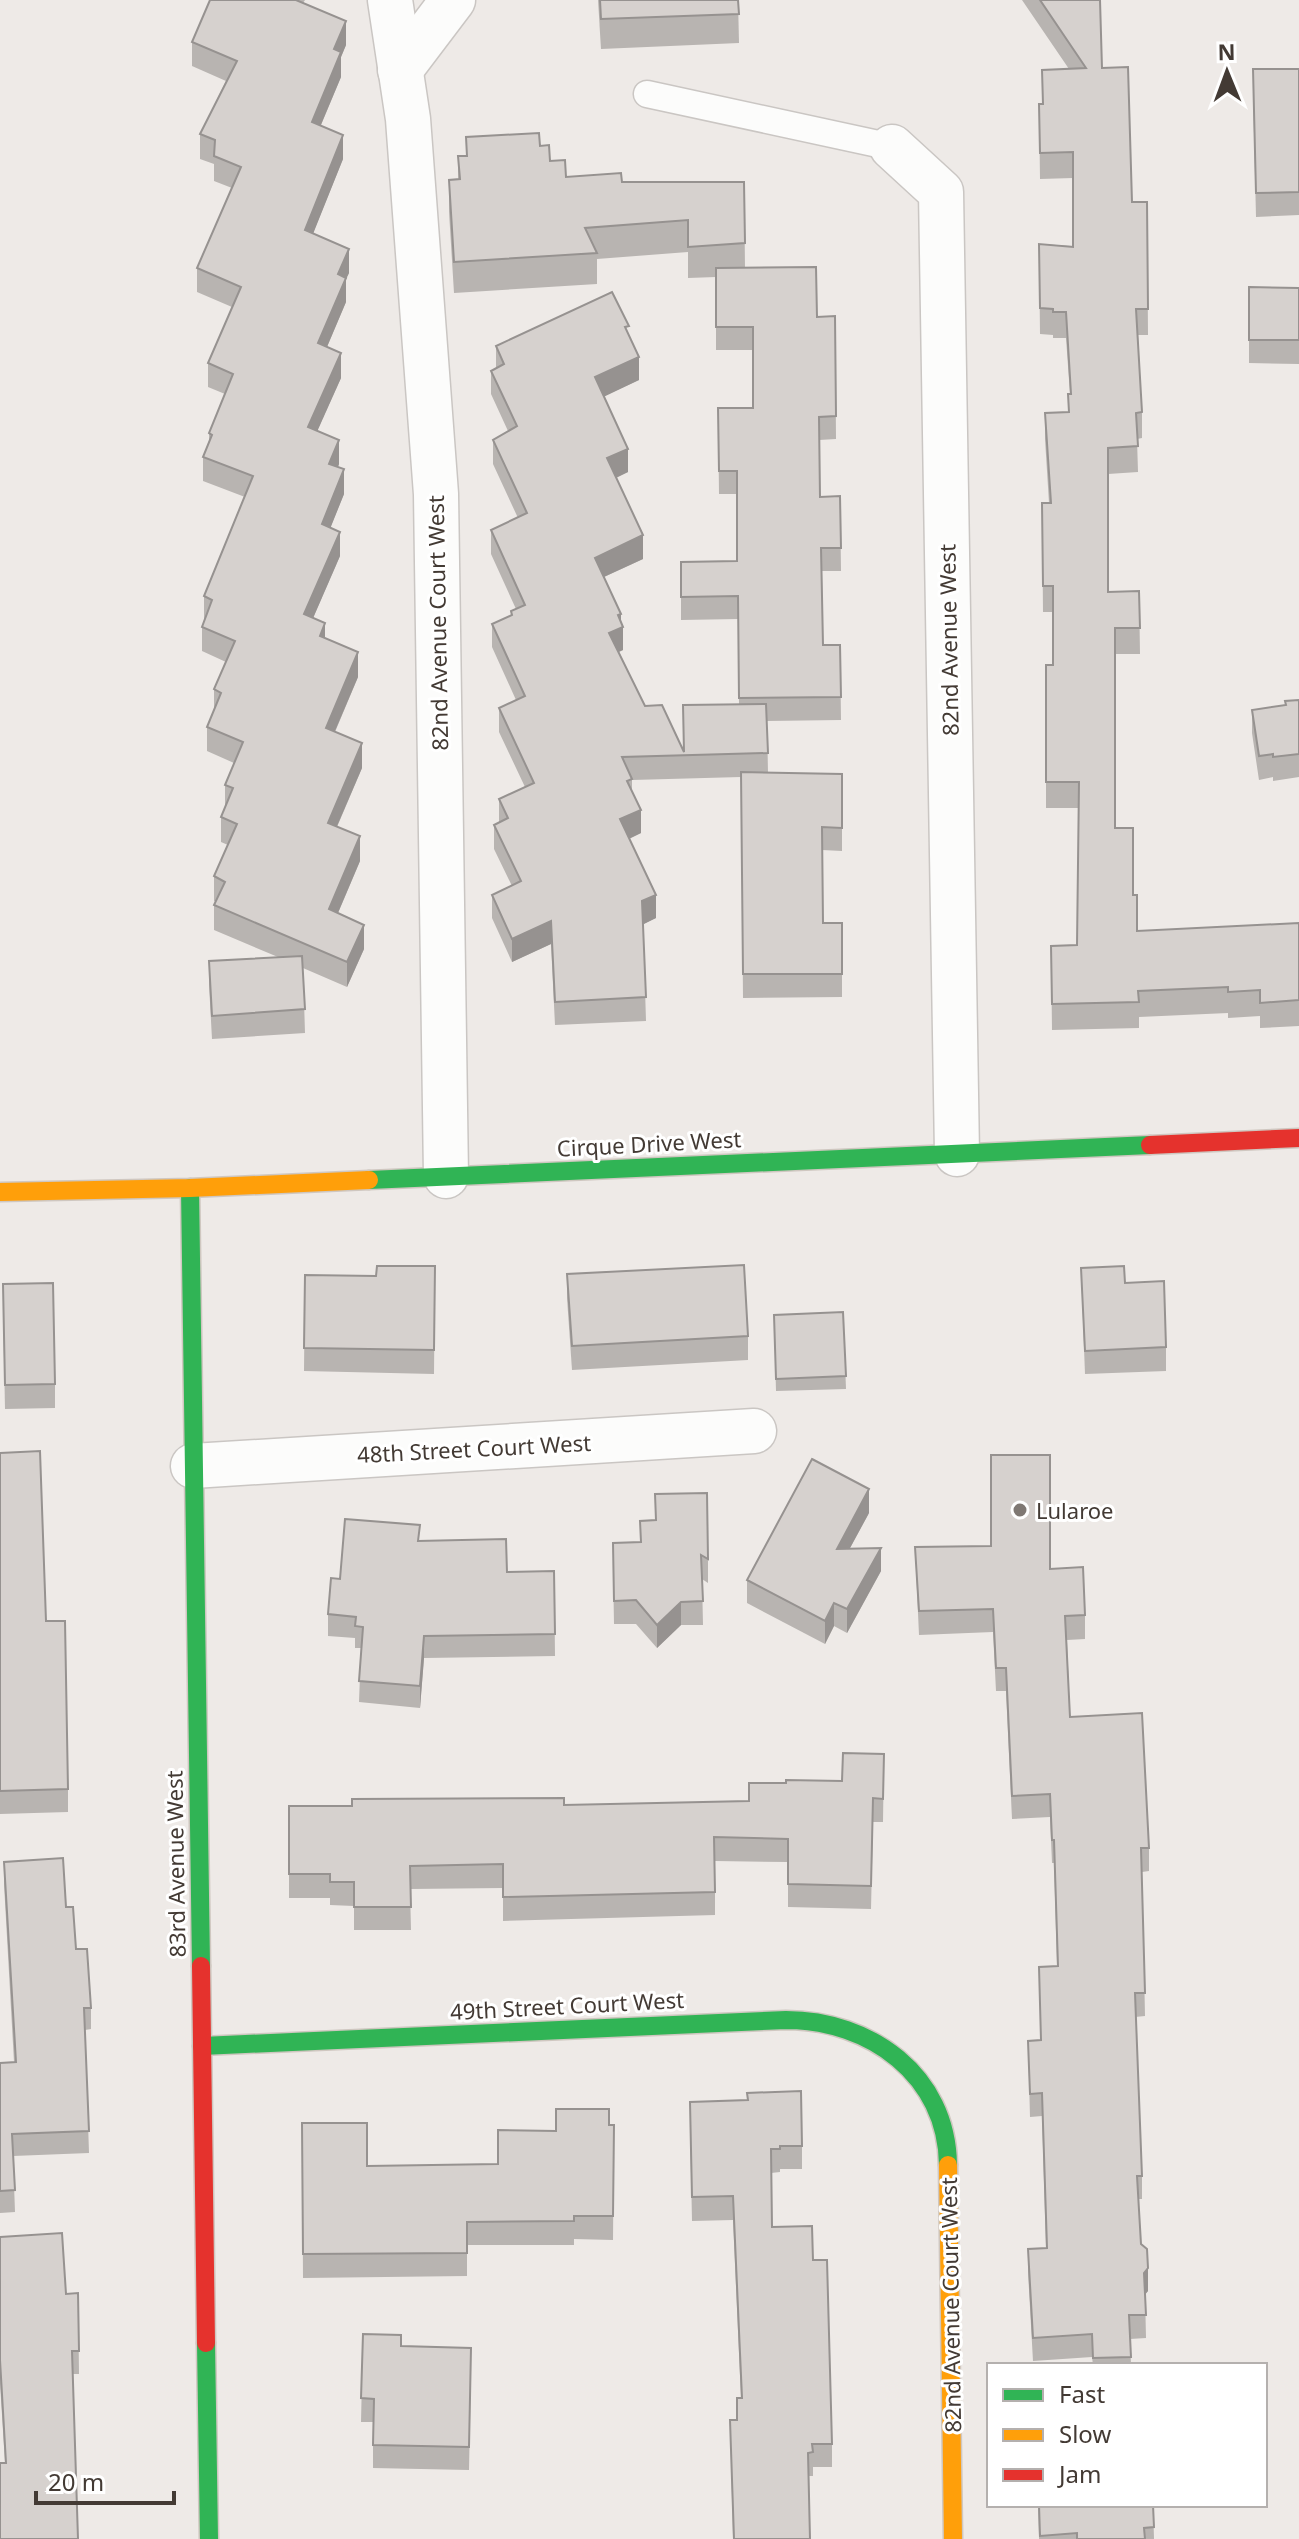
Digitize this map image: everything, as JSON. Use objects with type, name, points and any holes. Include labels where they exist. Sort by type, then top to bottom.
[{"type":"street","name":"82nd Avenue Court West","points":[[390,0],[408,119],[436,494],[446,1176]]},
{"type":"street","points":[[400,70],[453,0]]},
{"type":"street","name":"82nd Avenue West","points":[[892,147],[941,192],[957,1154]]},
{"type":"street","name":"Cirque Drive West","points":[[0,1192],[190,1188],[1299,1138]]},
{"type":"street","name":"83rd Avenue West","points":[[190,1188],[209,2539]]},
{"type":"street","name":"48th Street Court West","points":[[193,1466],[754,1431]]},
{"type":"street","name":"49th Street Court West","points":[[202,2046],[786,2020],[824,2022],[861,2034],[894,2054],[917,2078]]},
{"type":"street","name":"82nd Avenue Court West","points":[[917,2078],[938,2116],[948,2154],[953,2539]]},
{"type":"lane","points":[[647,94],[892,147]]},
{"type":"building","points":[[210,0],[296,0],[346,21],[334,49],[341,52],[312,122],[343,135],[305,230],[349,249],[338,274],[346,278],[318,343],[341,353],[308,427],[339,440],[329,464],[344,469],[322,524],[340,532],[304,614],[325,623],[320,636],[358,652],[326,728],[362,743],[328,823],[360,836],[329,909],[364,925],[347,962],[214,905],[225,882],[214,876],[237,824],[221,817],[233,788],[225,785],[243,742],[207,727],[221,693],[214,689],[235,641],[202,627],[212,600],[204,596],[253,476],[203,457],[212,435],[209,433],[233,374],[208,363],[241,287],[197,268],[241,167],[214,156],[215,140],[200,134],[237,61],[192,42]]},
{"type":"building","points":[[600,0],[738,0],[739,14],[601,19]]},
{"type":"building","points":[[1040,0],[1100,0],[1102,68],[1128,67],[1132,202],[1147,202],[1148,309],[1136,309],[1142,412],[1136,413],[1138,446],[1108,448],[1108,592],[1139,591],[1140,628],[1115,628],[1115,828],[1133,828],[1133,895],[1137,895],[1137,931],[1299,923],[1299,1000],[1260,1003],[1260,990],[1228,992],[1228,987],[1138,991],[1139,1002],[1052,1004],[1051,946],[1077,945],[1079,782],[1046,782],[1046,665],[1053,665],[1053,586],[1043,586],[1042,503],[1051,503],[1045,413],[1069,412],[1068,394],[1071,394],[1066,312],[1040,308],[1039,244],[1073,247],[1073,152],[1040,153],[1039,104],[1043,104],[1042,70],[1086,68]]},
{"type":"building","points":[[1253,69],[1299,69],[1299,192],[1256,193]]},
{"type":"building","points":[[539,133],[540,146],[549,145],[550,161],[565,160],[566,177],[621,173],[622,182],[744,182],[745,243],[688,247],[688,220],[585,228],[597,253],[454,262],[449,180],[460,179],[458,156],[467,156],[466,137]]},
{"type":"building","points":[[816,267],[817,317],[835,316],[836,416],[819,417],[820,497],[840,496],[841,548],[821,548],[823,645],[840,645],[841,697],[739,698],[738,596],[681,597],[681,562],[737,561],[737,471],[719,471],[718,408],[753,408],[753,327],[716,327],[716,268]]},
{"type":"building","points":[[1249,287],[1299,288],[1299,340],[1249,340]]},
{"type":"building","points":[[612,292],[629,326],[625,327],[639,357],[595,377],[628,449],[607,458],[643,535],[595,558],[621,614],[618,615],[623,627],[609,633],[645,706],[662,705],[684,752],[683,705],[766,704],[768,753],[622,757],[632,779],[627,781],[641,810],[620,819],[656,895],[642,901],[646,997],[555,1002],[551,921],[512,939],[492,895],[521,881],[494,825],[508,818],[499,799],[534,783],[499,708],[525,696],[492,624],[525,605],[491,530],[527,513],[493,440],[517,426],[491,371],[504,364],[496,346]]},
{"type":"building","points":[[1299,700],[1299,754],[1259,756],[1252,710]]},
{"type":"building","points":[[741,772],[842,774],[842,828],[822,827],[823,923],[842,923],[842,974],[743,974]]},
{"type":"building","points":[[302,956],[305,1009],[212,1016],[209,961]]},
{"type":"building","points":[[744,1265],[748,1336],[572,1346],[567,1274]]},
{"type":"building","points":[[377,1266],[435,1266],[434,1350],[304,1348],[305,1275],[376,1276]]},
{"type":"building","points":[[1124,1266],[1125,1283],[1164,1281],[1166,1347],[1085,1351],[1081,1268]]},
{"type":"building","points":[[53,1283],[55,1384],[5,1385],[3,1284]]},
{"type":"building","points":[[843,1312],[846,1376],[776,1379],[774,1315]]},
{"type":"building","points":[[40,1451],[46,1621],[65,1621],[68,1789],[0,1791],[0,1453]]},
{"type":"building","points":[[991,1455],[1050,1455],[1050,1569],[1083,1567],[1085,1615],[1065,1616],[1070,1717],[1142,1713],[1149,1848],[1141,1848],[1145,1993],[1135,1993],[1142,2176],[1137,2176],[1141,2244],[1147,2249],[1148,2268],[1144,2273],[1146,2315],[1129,2315],[1131,2357],[1093,2358],[1092,2334],[1033,2338],[1028,2249],[1047,2248],[1042,2093],[1030,2094],[1028,2041],[1041,2040],[1039,1967],[1058,1966],[1050,1794],[1012,1796],[1006,1668],[996,1668],[993,1609],[919,1611],[915,1547],[991,1546]]},
{"type":"building","points":[[812,1459],[869,1489],[837,1549],[881,1548],[847,1609],[834,1603],[825,1621],[747,1580]]},
{"type":"building","points":[[707,1493],[708,1559],[701,1555],[703,1601],[681,1602],[657,1625],[636,1600],[614,1601],[613,1543],[641,1542],[640,1521],[656,1520],[655,1494]]},
{"type":"building","points":[[345,1519],[420,1525],[418,1541],[506,1539],[507,1572],[554,1571],[555,1634],[424,1636],[420,1686],[359,1681],[363,1627],[355,1626],[356,1617],[328,1614],[331,1578],[340,1579]]},
{"type":"building","points":[[843,1753],[884,1754],[883,1799],[873,1798],[871,1886],[788,1884],[788,1839],[714,1837],[715,1892],[503,1897],[503,1864],[410,1866],[411,1907],[354,1907],[354,1882],[330,1882],[330,1874],[289,1874],[289,1806],[352,1806],[352,1799],[564,1798],[564,1805],[749,1801],[749,1783],[842,1781]]},
{"type":"building","points":[[63,1858],[66,1907],[73,1907],[76,1949],[87,1949],[91,2008],[84,2008],[89,2131],[12,2134],[15,2190],[0,2191],[0,2063],[16,2062],[4,1862]]},
{"type":"building","points":[[801,2091],[802,2146],[771,2149],[772,2227],[812,2226],[813,2260],[827,2260],[832,2444],[812,2444],[813,2452],[808,2453],[810,2539],[734,2539],[730,2420],[737,2420],[737,2398],[742,2398],[733,2196],[692,2197],[690,2102],[748,2100],[747,2093]]},
{"type":"building","points":[[556,2109],[609,2109],[609,2125],[614,2125],[613,2216],[574,2216],[574,2221],[467,2222],[467,2253],[303,2254],[302,2123],[367,2123],[367,2166],[498,2164],[498,2130],[556,2131]]},
{"type":"building","points":[[62,2233],[66,2294],[78,2293],[79,2351],[72,2351],[78,2539],[0,2539],[0,2463],[6,2463],[0,2360],[0,2237]]},
{"type":"building","points":[[363,2334],[401,2335],[401,2346],[471,2348],[469,2447],[373,2445],[374,2399],[361,2398]]},
{"type":"building","points":[[1039,2507],[1153,2507],[1154,2527],[1144,2528],[1145,2539],[1077,2539],[1077,2533],[1040,2536]]},
{"type":"traffic: fast","points":[[369,1180],[1150,1145]]},
{"type":"traffic: fast","points":[[190,1188],[201,1966]]},
{"type":"traffic: fast","points":[[202,2046],[786,2020],[817,2023],[847,2030],[874,2042],[898,2059],[918,2080],[934,2104],[944,2133],[948,2165]]},
{"type":"traffic: fast","points":[[206,2343],[209,2539]]},
{"type":"traffic: slow","points":[[0,1192],[369,1180]]},
{"type":"traffic: slow","points":[[948,2165],[953,2539]]},
{"type":"traffic: jam","points":[[1150,1145],[1299,1138]]},
{"type":"traffic: jam","points":[[201,1966],[206,2343]]},
{"type":"place","name":"Lularoe","points":[[1020,1510]]}]
